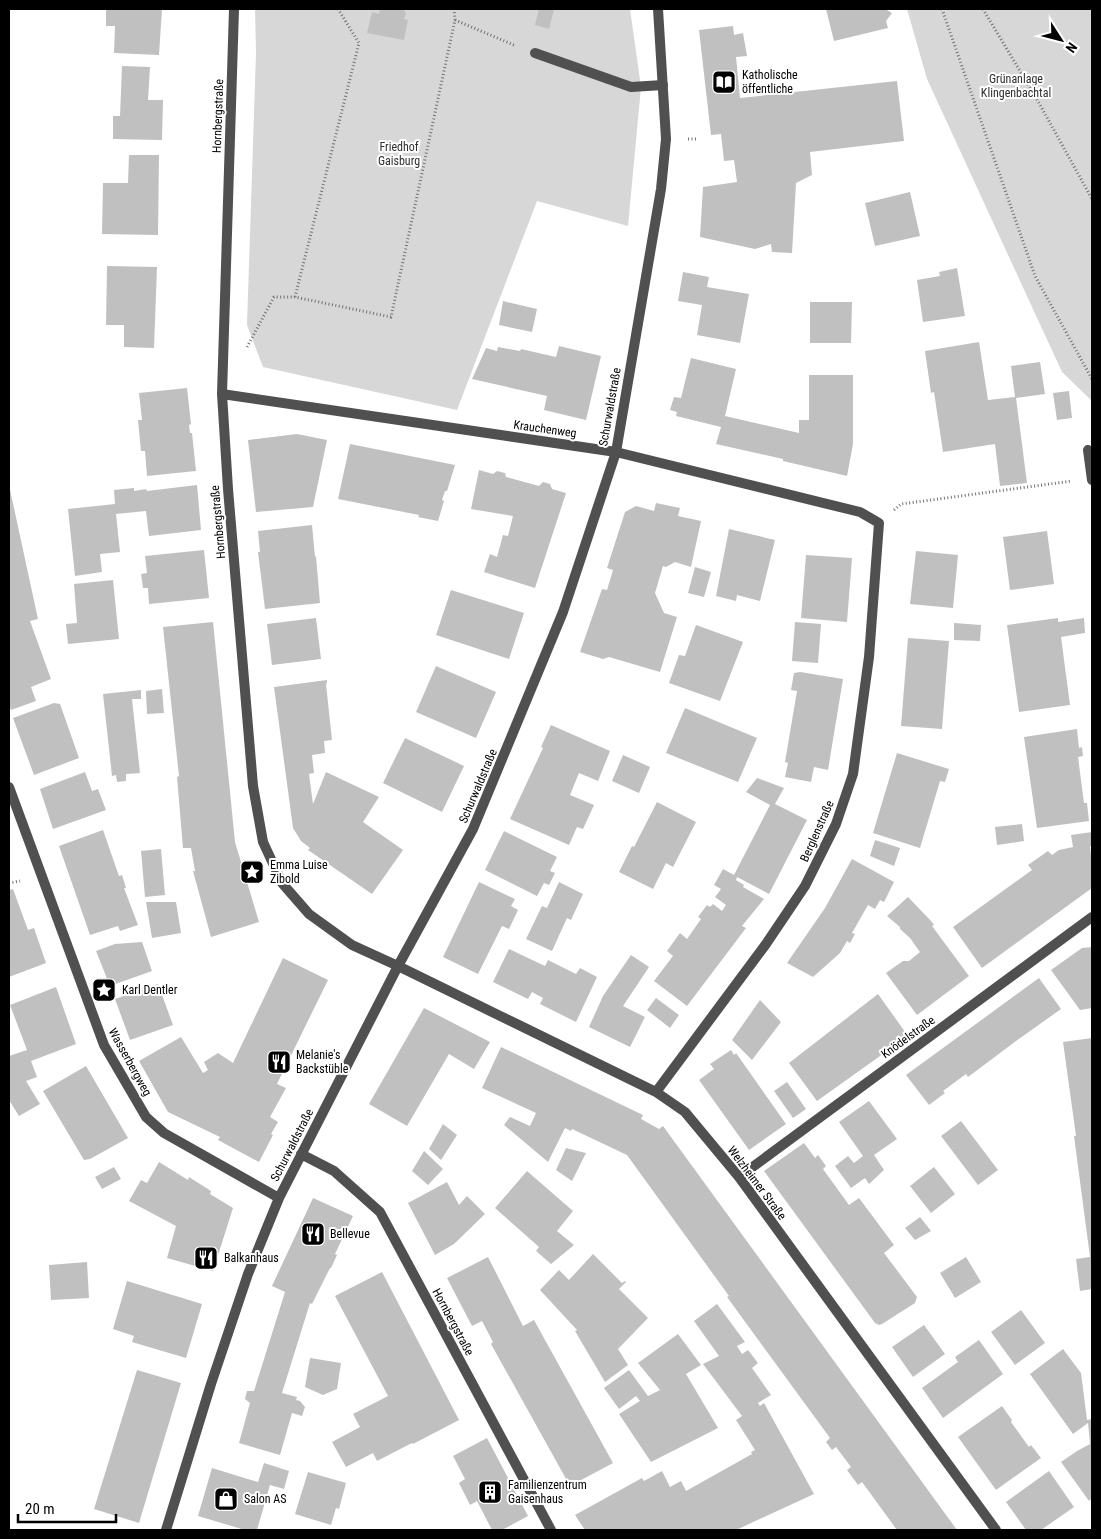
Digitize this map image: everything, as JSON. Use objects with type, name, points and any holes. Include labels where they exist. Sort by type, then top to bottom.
[{"type":"street","name":"Hornbergstraße","points":[[234,9],[222,394],[228,490],[253,786],[263,842],[282,883],[309,914],[352,945],[398,966]]},
{"type":"street","name":"Schurwaldstraße","points":[[166,1530],[211,1384],[248,1274],[301,1154],[398,966],[473,830],[563,612],[616,452],[661,189],[666,139],[658,9]]},
{"type":"street","points":[[535,53],[631,87],[663,85]]},
{"type":"street","name":"Krauchenweg","points":[[222,394],[616,452],[860,512],[879,524]]},
{"type":"street","points":[[1088,450],[1092,479]]},
{"type":"street","name":"Berglenstraße","points":[[656,1092],[766,944],[806,886],[836,824],[853,774],[869,657],[879,524]]},
{"type":"street","name":"Wasserbergweg","points":[[9,787],[104,1045],[146,1117],[164,1133],[280,1198]]},
{"type":"street","name":"Knödelstraße","points":[[738,1177],[1092,917]]},
{"type":"street","name":"Welzheimer Straße","points":[[398,966],[656,1092],[685,1112],[738,1177],[996,1530]]},
{"type":"street","name":"Hornbergstraße","points":[[301,1154],[334,1171],[380,1212],[551,1530]]},
{"type":"path","points":[[295,297],[358,43],[338,9]]},
{"type":"path","points":[[243,354],[274,297],[295,297],[391,317],[455,20],[454,9]]},
{"type":"path","points":[[942,9],[1035,276],[1092,378]]},
{"type":"path","points":[[982,9],[1039,103],[1092,199]]},
{"type":"path","points":[[455,20],[535,53]]},
{"type":"path","points":[[879,524],[901,504],[1092,479]]},
{"type":"green space","name":"Friedhof Gaisburg","points":[[255,9],[630,9],[641,87],[628,226],[537,201],[457,410],[263,367],[247,325],[256,53]]},
{"type":"green space","name":"Grünanlage Klingenbachtal","points":[[907,9],[1092,9],[1092,401],[1062,372],[927,79]]},
{"type":"building","points":[[106,9],[162,9],[159,55],[114,53],[115,26],[106,26]]},
{"type":"building","points":[[380,9],[403,9],[406,13],[404,19],[408,20],[404,40],[367,33],[372,12],[379,14]]},
{"type":"building","points":[[539,9],[554,9],[549,29],[535,25]]},
{"type":"building","points":[[826,9],[885,9],[892,13],[886,21],[888,28],[834,41]]},
{"type":"building","points":[[733,26],[734,35],[743,33],[747,56],[736,57],[740,98],[897,81],[904,141],[810,152],[812,175],[796,183],[792,253],[772,252],[771,244],[755,249],[700,237],[703,187],[737,182],[734,160],[724,161],[721,134],[711,135],[699,30]]},
{"type":"building","points":[[122,66],[150,67],[148,100],[163,100],[162,140],[113,139],[113,116],[120,116]]},
{"type":"building","points":[[129,155],[159,155],[158,235],[102,234],[103,183],[128,183]]},
{"type":"building","points":[[910,192],[920,236],[875,246],[865,203]]},
{"type":"building","points":[[107,266],[157,267],[154,348],[124,347],[124,325],[106,325]]},
{"type":"building","points":[[957,268],[965,316],[923,322],[917,280],[940,276],[939,272]]},
{"type":"building","points":[[683,272],[709,277],[707,287],[749,294],[740,343],[697,335],[702,305],[678,301]]},
{"type":"building","points":[[503,301],[537,309],[532,332],[499,325]]},
{"type":"building","points":[[810,302],[852,302],[851,343],[810,343]]},
{"type":"building","points":[[979,342],[988,400],[1015,397],[1011,366],[1040,362],[1045,394],[1016,398],[1027,483],[1000,486],[995,444],[943,452],[934,392],[931,393],[925,351]]},
{"type":"building","points":[[559,346],[601,356],[586,420],[544,410],[547,396],[472,379],[486,348],[497,351],[498,347],[520,351],[521,349],[556,357]]},
{"type":"building","points":[[691,358],[736,369],[725,416],[799,433],[799,420],[809,420],[809,375],[853,375],[853,444],[847,476],[716,444],[721,427],[676,416],[677,412],[670,410],[674,397],[681,398]]},
{"type":"building","points":[[187,388],[191,424],[189,425],[190,433],[192,433],[196,471],[147,476],[145,451],[141,451],[138,420],[142,420],[139,393]]},
{"type":"building","points":[[1069,391],[1072,418],[1057,420],[1053,393]]},
{"type":"building","points":[[297,434],[327,440],[313,507],[256,512],[248,440]]},
{"type":"building","points":[[350,444],[455,465],[447,491],[445,491],[442,500],[444,501],[438,521],[418,517],[419,515],[338,499]]},
{"type":"building","points":[[479,470],[493,474],[497,471],[505,473],[506,477],[539,486],[543,482],[550,484],[552,489],[566,493],[535,588],[484,572],[490,554],[497,557],[503,535],[508,536],[513,516],[471,509]]},
{"type":"building","points":[[9,485],[38,619],[30,621],[51,679],[31,687],[36,701],[11,710],[9,704]]},
{"type":"building","points":[[197,485],[201,530],[149,536],[146,511],[116,514],[120,552],[100,554],[102,572],[75,576],[68,509],[115,504],[114,490],[134,488],[134,491],[146,489],[147,491]]},
{"type":"building","points":[[656,503],[680,508],[678,516],[701,521],[691,567],[675,562],[666,567],[663,566],[655,593],[664,613],[677,617],[660,672],[609,657],[603,659],[580,652],[602,589],[607,590],[613,570],[607,568],[625,512],[636,506],[654,511]]},
{"type":"building","points":[[312,525],[320,603],[265,609],[258,552],[260,552],[258,531]]},
{"type":"building","points":[[729,529],[775,540],[760,601],[737,595],[736,601],[716,596]]},
{"type":"building","points":[[1047,531],[1054,584],[1010,590],[1003,537]]},
{"type":"building","points":[[204,550],[209,598],[149,604],[148,588],[143,588],[141,574],[147,573],[145,556]]},
{"type":"building","points":[[916,551],[958,555],[953,608],[910,604]]},
{"type":"building","points":[[806,555],[852,558],[847,622],[801,618]]},
{"type":"building","points":[[695,567],[711,572],[704,597],[688,593]]},
{"type":"building","points":[[113,580],[119,639],[68,644],[66,624],[77,623],[74,584]]},
{"type":"building","points":[[451,590],[524,613],[509,659],[436,635]]},
{"type":"building","points":[[316,618],[321,659],[272,665],[267,624]]},
{"type":"building","points":[[1058,618],[1058,622],[1084,618],[1085,633],[1061,637],[1070,705],[1019,712],[1007,625]]},
{"type":"building","points":[[213,622],[235,842],[259,922],[211,937],[193,871],[195,871],[191,848],[183,848],[177,777],[179,776],[163,627]]},
{"type":"building","points":[[795,622],[821,624],[818,663],[792,661]]},
{"type":"building","points":[[954,623],[981,625],[980,641],[954,640]]},
{"type":"building","points":[[696,625],[743,642],[720,701],[669,683],[679,655],[685,656]]},
{"type":"building","points":[[908,638],[949,641],[942,729],[901,726]]},
{"type":"building","points":[[436,666],[496,692],[476,738],[416,712]]},
{"type":"building","points":[[800,672],[843,679],[828,770],[814,767],[811,782],[785,777],[788,763],[785,762],[797,691],[791,690],[794,673]]},
{"type":"building","points":[[327,680],[332,740],[324,741],[325,753],[312,755],[314,773],[309,774],[313,804],[326,772],[379,797],[363,822],[403,850],[372,894],[308,850],[310,848],[301,841],[293,828],[274,687]]},
{"type":"building","points":[[162,689],[164,713],[147,714],[146,691]]},
{"type":"building","points":[[141,690],[141,699],[132,699],[140,773],[126,774],[126,781],[117,782],[116,775],[112,776],[103,694]]},
{"type":"building","points":[[54,703],[60,704],[79,758],[34,775],[13,718]]},
{"type":"building","points":[[685,708],[757,738],[738,782],[666,753]]},
{"type":"building","points":[[551,725],[610,751],[598,781],[579,773],[570,795],[594,805],[583,829],[577,827],[569,845],[510,819],[543,748],[541,747]]},
{"type":"building","points":[[1077,729],[1079,748],[1082,747],[1083,756],[1078,757],[1084,803],[1087,803],[1089,821],[1037,828],[1024,737]]},
{"type":"building","points":[[405,738],[464,766],[442,812],[383,783]]},
{"type":"building","points":[[897,753],[949,769],[945,782],[940,781],[920,848],[873,833]]},
{"type":"building","points":[[623,755],[650,767],[639,793],[612,781]]},
{"type":"building","points":[[85,772],[92,791],[98,789],[106,810],[53,829],[40,789]]},
{"type":"building","points":[[757,778],[784,788],[775,804],[807,820],[769,894],[737,877],[736,880],[744,885],[743,887],[764,899],[742,926],[746,928],[687,1006],[654,981],[673,956],[667,951],[680,933],[687,939],[701,919],[698,917],[707,905],[710,907],[713,904],[722,911],[726,905],[715,897],[721,889],[714,885],[723,869],[734,875],[770,805],[746,792]]},
{"type":"building","points":[[657,802],[696,822],[673,867],[666,863],[653,889],[619,872]]},
{"type":"building","points":[[1022,824],[1024,841],[997,845],[995,827]]},
{"type":"building","points":[[103,830],[119,876],[122,875],[126,888],[124,888],[138,925],[120,931],[118,926],[90,935],[59,846]]},
{"type":"building","points":[[504,831],[557,857],[550,871],[555,873],[549,885],[544,883],[537,896],[485,870]]},
{"type":"building","points":[[1092,832],[1092,846],[1090,846],[1092,888],[982,968],[953,927],[1032,870],[1028,865],[1048,851],[1052,855],[1059,850],[1073,847],[1071,835]]},
{"type":"building","points":[[875,840],[900,848],[894,866],[870,856]]},
{"type":"building","points":[[161,849],[165,895],[145,897],[141,851]]},
{"type":"building","points":[[852,859],[894,882],[884,902],[880,900],[875,909],[868,905],[852,933],[855,934],[850,943],[847,941],[840,953],[813,977],[787,963],[825,908]]},
{"type":"building","points":[[479,882],[515,899],[511,906],[518,910],[509,929],[502,926],[478,974],[443,957]]},
{"type":"building","points":[[559,882],[583,894],[571,920],[567,918],[552,951],[526,939],[542,906],[547,908]]},
{"type":"building","points":[[13,889],[28,930],[34,928],[46,963],[9,977],[9,890]]},
{"type":"building","points":[[908,897],[932,922],[934,925],[932,926],[969,976],[917,1015],[886,973],[903,961],[909,961],[920,952],[900,927],[887,916]]},
{"type":"building","points":[[146,902],[176,902],[181,933],[152,938]]},
{"type":"building","points":[[142,942],[152,971],[110,986],[96,951],[115,944]]},
{"type":"building","points":[[1092,947],[1092,1008],[1080,1010],[1051,970],[1082,948]]},
{"type":"building","points":[[509,949],[545,966],[548,960],[576,974],[580,968],[597,977],[576,1022],[540,1004],[543,998],[532,992],[528,999],[493,982]]},
{"type":"building","points":[[631,955],[649,967],[623,1006],[645,1017],[630,1047],[589,1027],[603,996]]},
{"type":"building","points":[[283,958],[328,980],[277,1084],[286,1088],[270,1117],[278,1122],[259,1162],[218,1140],[220,1137],[168,1112],[139,1061],[181,1037],[203,1073],[208,1070],[204,1062],[218,1053],[233,1063]]},
{"type":"building","points":[[1039,978],[1061,1009],[968,1077],[966,1074],[943,1091],[945,1093],[929,1105],[906,1075]]},
{"type":"building","points":[[158,984],[173,1025],[130,1040],[115,999]]},
{"type":"building","points":[[56,987],[76,1044],[31,1061],[37,1077],[26,1081],[40,1104],[19,1116],[9,1100],[9,1056],[27,1050],[10,1005]]},
{"type":"building","points":[[878,994],[908,1036],[817,1101],[789,1063]]},
{"type":"building","points":[[656,998],[679,1015],[670,1028],[647,1010]]},
{"type":"building","points":[[760,1000],[781,1022],[752,1060],[732,1040]]},
{"type":"building","points":[[424,1008],[490,1042],[474,1069],[449,1054],[407,1126],[369,1104]]},
{"type":"building","points":[[1092,1038],[1092,1289],[1080,1291],[1076,1259],[1090,1257],[1063,1042]]},
{"type":"building","points":[[501,1047],[643,1115],[641,1119],[659,1129],[663,1126],[957,1530],[897,1530],[862,1482],[858,1485],[847,1470],[851,1467],[836,1447],[832,1450],[826,1442],[830,1438],[727,1297],[729,1296],[627,1155],[572,1129],[571,1131],[565,1128],[548,1162],[504,1125],[510,1117],[530,1126],[536,1113],[482,1088]]},
{"type":"building","points":[[731,1050],[734,1055],[736,1053],[786,1124],[749,1150],[699,1080],[714,1069],[710,1064]]},
{"type":"building","points":[[86,1066],[128,1138],[90,1159],[84,1160],[43,1091]]},
{"type":"building","points":[[787,1082],[806,1109],[793,1118],[774,1091]]},
{"type":"building","points":[[869,1101],[897,1139],[874,1155],[884,1170],[869,1184],[865,1178],[851,1188],[835,1166],[848,1156],[854,1163],[863,1156],[839,1122]]},
{"type":"building","points":[[961,1121],[998,1170],[978,1185],[941,1136]]},
{"type":"building","points":[[443,1124],[457,1135],[441,1160],[429,1149]]},
{"type":"building","points":[[804,1143],[815,1158],[818,1155],[826,1166],[823,1169],[849,1205],[859,1198],[894,1245],[884,1253],[917,1297],[915,1303],[882,1324],[875,1323],[764,1171]]},
{"type":"building","points":[[566,1148],[586,1153],[572,1181],[556,1170]]},
{"type":"building","points":[[424,1151],[443,1169],[428,1185],[412,1171]]},
{"type":"building","points":[[159,1162],[188,1180],[189,1177],[211,1191],[210,1194],[233,1208],[213,1271],[167,1258],[176,1226],[129,1201],[141,1180],[147,1183]]},
{"type":"building","points":[[114,1167],[121,1179],[102,1189],[95,1177]]},
{"type":"building","points":[[934,1167],[955,1194],[931,1213],[910,1186]]},
{"type":"building","points":[[527,1171],[573,1211],[557,1231],[574,1245],[551,1264],[536,1251],[539,1247],[495,1208]]},
{"type":"building","points":[[447,1182],[459,1205],[467,1196],[485,1214],[454,1244],[435,1255],[408,1203]]},
{"type":"building","points":[[313,1198],[353,1216],[335,1254],[337,1255],[331,1268],[312,1304],[310,1303],[282,1393],[297,1397],[296,1400],[300,1401],[305,1407],[302,1416],[292,1413],[280,1455],[239,1443],[250,1403],[245,1399],[247,1391],[254,1391],[285,1292],[272,1286]]},
{"type":"building","points":[[920,1217],[931,1231],[915,1240],[905,1228]]},
{"type":"building","points":[[593,1254],[622,1283],[626,1282],[619,1289],[648,1318],[618,1349],[628,1365],[605,1382],[575,1331],[577,1330],[540,1290],[559,1270],[569,1280]]},
{"type":"building","points":[[488,1257],[523,1326],[534,1320],[613,1463],[570,1486],[491,1344],[493,1342],[482,1321],[472,1326],[447,1278]]},
{"type":"building","points":[[966,1257],[981,1282],[955,1298],[940,1273]]},
{"type":"building","points":[[87,1262],[89,1298],[51,1300],[49,1265]]},
{"type":"building","points":[[382,1272],[459,1420],[377,1461],[373,1453],[346,1467],[332,1442],[360,1427],[353,1414],[388,1396],[335,1296]]},
{"type":"building","points":[[127,1281],[202,1304],[186,1358],[132,1342],[134,1336],[113,1329]]},
{"type":"building","points":[[717,1304],[745,1342],[737,1346],[742,1354],[748,1350],[758,1363],[752,1368],[771,1395],[758,1403],[760,1406],[764,1403],[814,1494],[736,1530],[585,1530],[575,1515],[642,1478],[644,1481],[662,1471],[670,1487],[681,1481],[686,1491],[752,1454],[751,1452],[755,1450],[736,1420],[742,1416],[703,1364],[719,1356],[694,1321]]},
{"type":"building","points":[[1021,1310],[1045,1343],[1015,1365],[991,1332]]},
{"type":"building","points":[[924,1325],[945,1354],[913,1377],[892,1347]]},
{"type":"building","points":[[678,1334],[701,1365],[686,1374],[718,1428],[651,1462],[619,1414],[640,1401],[636,1396],[619,1409],[604,1388],[629,1370],[648,1396],[660,1390],[638,1363]]},
{"type":"building","points":[[979,1340],[1003,1374],[943,1418],[922,1388],[958,1362],[955,1357]]},
{"type":"building","points":[[1063,1349],[1081,1373],[1087,1420],[1092,1419],[1092,1498],[1089,1501],[1061,1462],[1090,1444],[1088,1423],[1073,1434],[1030,1374]]},
{"type":"building","points":[[310,1358],[341,1363],[337,1389],[323,1395],[305,1387]]},
{"type":"building","points":[[137,1370],[181,1383],[139,1523],[94,1509]]},
{"type":"building","points":[[1002,1406],[1029,1447],[1031,1445],[1041,1458],[996,1490],[958,1437]]},
{"type":"building","name":"Familienzentrum Gaisenhaus","points":[[487,1438],[528,1516],[502,1530],[492,1530],[477,1501],[470,1505],[459,1483],[465,1479],[453,1456]]},
{"type":"building","points":[[264,1463],[289,1471],[284,1489],[270,1485],[257,1530],[245,1530],[198,1516],[212,1468],[258,1482]]},
{"type":"building","points":[[1049,1471],[1074,1507],[1041,1530],[1026,1530],[1006,1502]]},
{"type":"building","points":[[308,1472],[346,1483],[339,1509],[336,1508],[331,1525],[295,1514]]},
{"type":"place","name":"Katholische öffentliche","points":[[724,82]]},
{"type":"place","name":"Emma Luise Zibold","points":[[252,872]]},
{"type":"place","name":"Karl Dentler","points":[[104,990]]},
{"type":"place","name":"Melanie's Backstüble","points":[[279,1062]]},
{"type":"place","name":"Bellevue","points":[[313,1234]]},
{"type":"place","name":"Balkanhaus","points":[[206,1258]]},
{"type":"place","name":"Familienzentrum Gaisenhaus","points":[[490,1492]]},
{"type":"place","name":"Salon AS","points":[[226,1499]]}]
